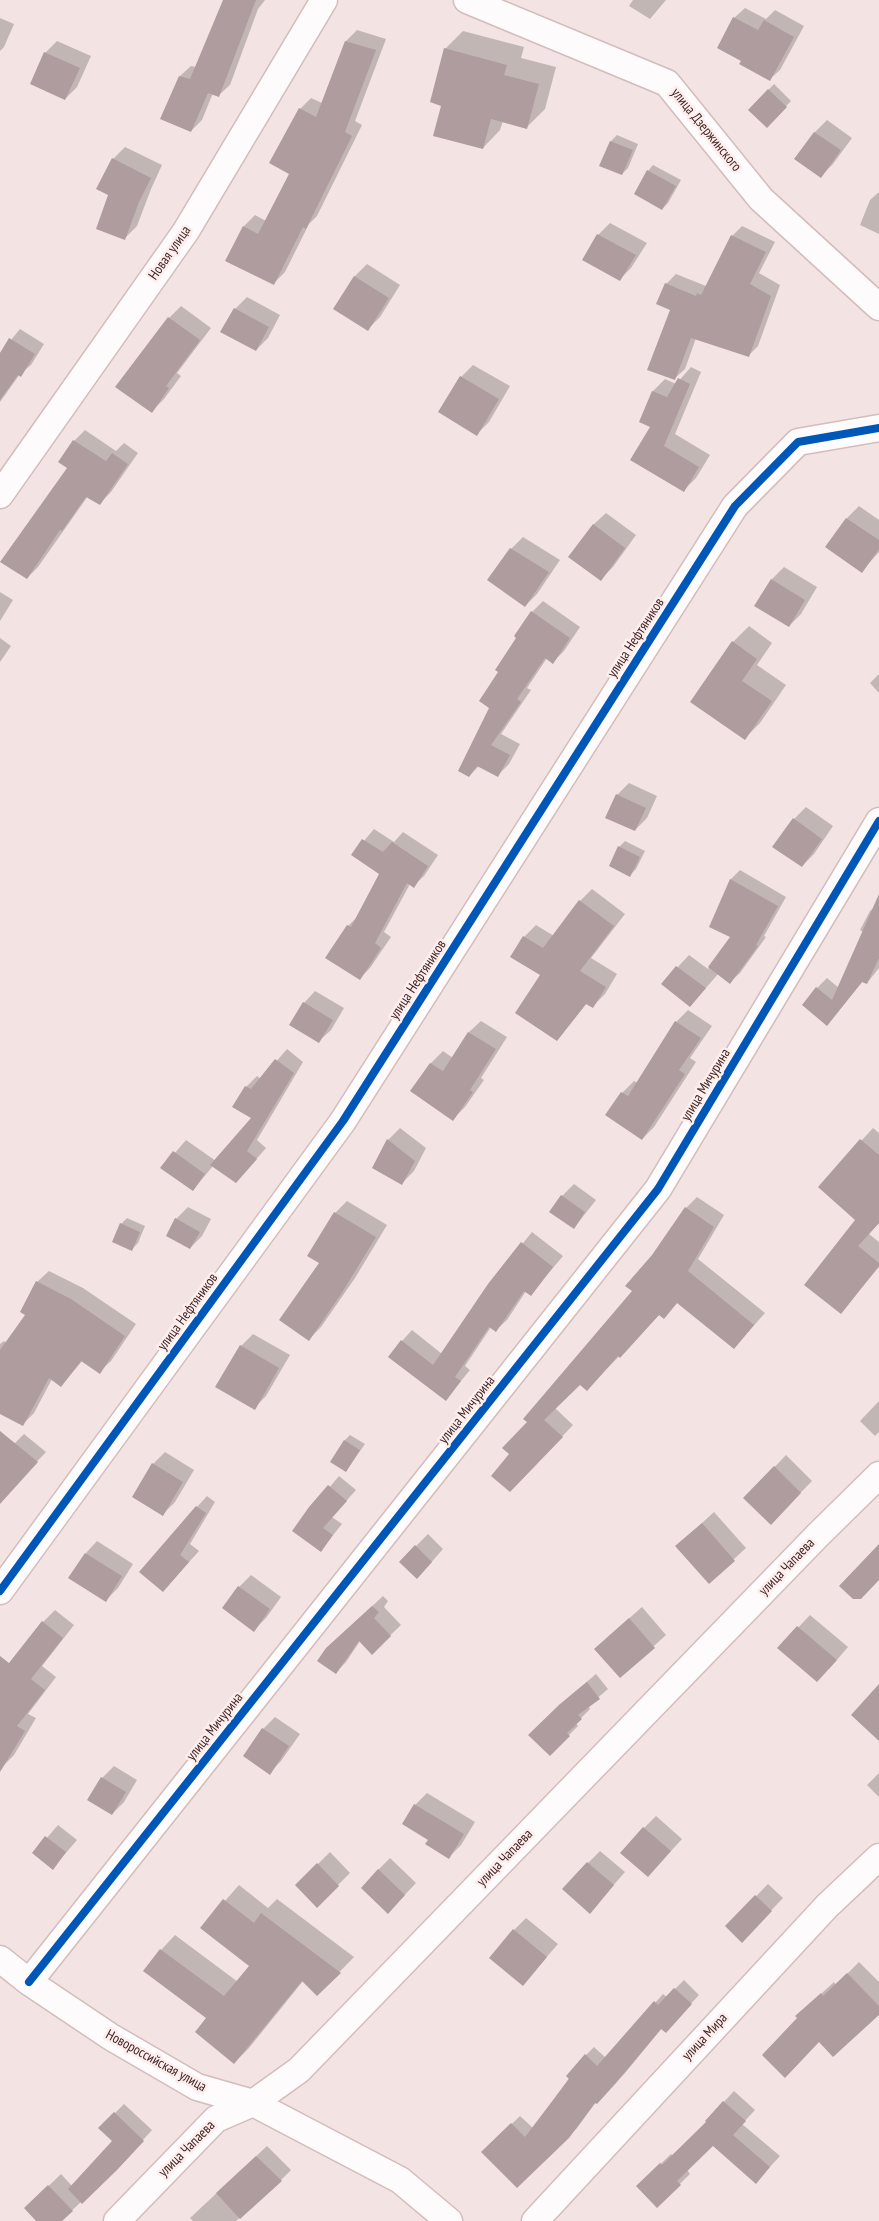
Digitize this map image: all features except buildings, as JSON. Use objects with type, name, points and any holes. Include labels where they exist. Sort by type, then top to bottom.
[{"type":"street","name":"Новая улица","points":[[0,495],[186,231],[324,0]]},
{"type":"street","name":"улица Дзержинского","points":[[466,0],[667,83],[761,199],[879,307]]},
{"type":"street","name":"улица Нефтяников","points":[[0,1591],[343,1121],[735,506],[798,442],[879,428]]},
{"type":"street","name":"улица Мичурина","points":[[29,1982],[658,1189],[879,820]]},
{"type":"street","name":"улица Чапаева","points":[[117,2221],[216,2119],[253,2103],[299,2070],[818,1535],[879,1475]]},
{"type":"street","name":"улица Мира","points":[[535,2221],[828,1906],[879,1857]]},
{"type":"street","name":"Новороссийская улица","points":[[0,1959],[29,1982],[111,2037],[197,2087],[253,2103],[400,2180],[449,2221]]},
{"type":"cycle path","points":[[0,1591],[343,1121],[735,506],[798,442],[879,428]]},
{"type":"cycle path","points":[[29,1982],[658,1189],[879,821]]}]
